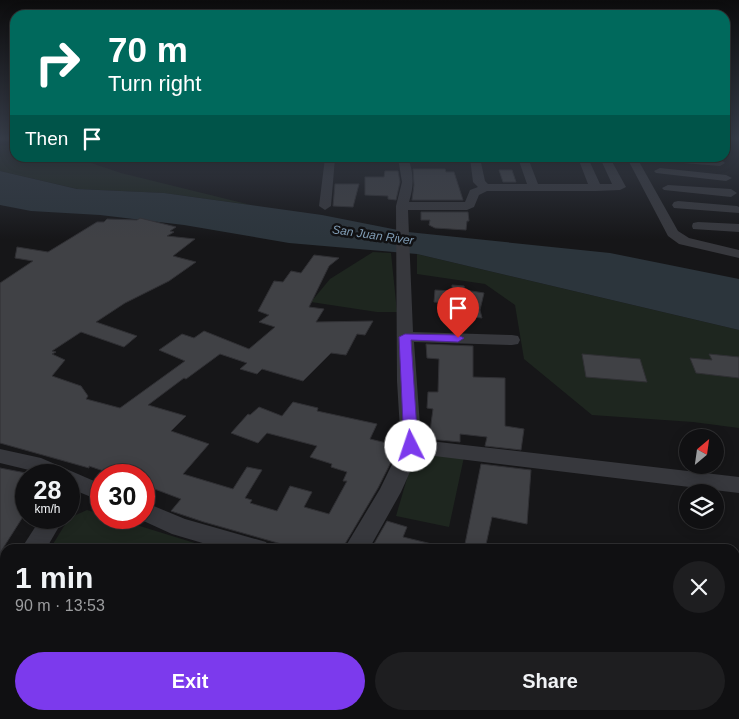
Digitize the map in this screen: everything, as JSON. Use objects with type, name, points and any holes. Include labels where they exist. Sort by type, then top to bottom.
[{"type":"street","points":[[325,206],[329,172]]},
{"type":"street","points":[[359,544],[390,492],[411,446],[405,337],[406,313],[402,209],[409,185],[408,172]]},
{"type":"street","points":[[478,172],[480,182],[485,188]]},
{"type":"street","points":[[529,172],[534,188]]},
{"type":"street","points":[[589,172],[596,188]]},
{"type":"street","points":[[402,209],[467,206],[470,204],[474,193],[485,188],[620,187],[612,172]]},
{"type":"street","points":[[639,172],[673,233],[684,241],[739,254]]},
{"type":"street","points":[[665,172],[726,178]]},
{"type":"street","points":[[678,205],[738,212],[723,172]]},
{"type":"street","points":[[668,188],[731,193]]},
{"type":"street","points":[[698,226],[739,228]]},
{"type":"street","points":[[405,337],[512,340]]},
{"type":"street","points":[[411,446],[739,485]]},
{"type":"street","points":[[0,456],[36,464]]},
{"type":"street","points":[[155,516],[180,527],[240,544]]},
{"type":"street","points":[[36,544],[46,529]]},
{"type":"shaded area","points":[[2,172],[117,172],[251,205],[164,193],[78,189]]},
{"type":"shaded area","points":[[373,252],[391,253],[397,312],[377,312],[311,302],[330,279]]},
{"type":"shaded area","points":[[417,254],[739,330],[739,428],[693,422],[592,415],[524,359],[515,305],[485,284],[417,274]]},
{"type":"shaded area","points":[[416,448],[464,457],[449,527],[396,516]]},
{"type":"shaded area","points":[[87,510],[90,511],[90,529],[149,529],[198,544],[53,544],[62,529],[80,529],[80,513]]},
{"type":"water","name":"San Juan River","points":[[0,172],[2,172],[77,189],[164,193],[322,215],[408,232],[610,253],[739,279],[739,330],[417,254],[289,243],[184,225],[100,215],[31,211],[0,205]]},
{"type":"building","points":[[385,172],[398,172],[400,182],[396,200],[388,199],[388,196],[365,195],[365,177],[384,177]]},
{"type":"building","points":[[413,172],[454,172],[463,200],[412,200]]},
{"type":"building","points":[[500,172],[513,172],[516,182],[503,182]]},
{"type":"building","points":[[335,184],[359,184],[353,207],[333,206]]},
{"type":"building","points":[[421,212],[468,212],[469,221],[467,221],[466,230],[435,228],[429,225],[430,220],[421,220]]},
{"type":"building","points":[[140,218],[176,227],[170,231],[174,232],[167,236],[195,239],[173,256],[196,262],[169,281],[125,303],[96,322],[137,336],[124,347],[81,332],[52,351],[56,352],[52,354],[65,360],[52,376],[81,386],[88,396],[86,399],[120,408],[185,361],[159,350],[182,334],[194,338],[204,331],[249,349],[275,327],[259,322],[269,315],[258,311],[274,281],[283,282],[291,271],[301,273],[314,255],[339,258],[329,266],[309,307],[324,309],[316,322],[373,321],[365,335],[357,334],[346,355],[331,353],[303,381],[262,369],[257,374],[240,369],[247,363],[220,354],[148,405],[186,416],[171,431],[209,444],[183,474],[233,489],[247,467],[262,470],[245,498],[252,500],[250,503],[277,511],[290,486],[312,492],[304,507],[329,514],[347,481],[343,481],[347,472],[331,467],[332,464],[310,457],[317,446],[267,433],[258,443],[231,433],[248,414],[250,415],[259,407],[282,416],[293,402],[318,408],[317,411],[377,424],[370,439],[399,446],[378,488],[345,544],[281,544],[171,511],[181,499],[155,489],[155,464],[90,464],[89,468],[0,443],[0,283],[33,261],[15,258],[17,247],[48,252],[97,222],[104,222],[107,219],[137,220]]},
{"type":"building","points":[[452,285],[464,286],[465,290],[484,293],[480,310],[482,318],[453,315],[452,311],[445,311],[444,303],[434,302],[435,290],[452,291]]},
{"type":"building","points":[[426,344],[473,346],[473,377],[505,378],[505,426],[524,429],[521,450],[485,446],[487,437],[460,434],[460,442],[429,439],[433,409],[427,408],[428,392],[438,392],[439,359],[427,358]]},
{"type":"building","points":[[582,354],[640,359],[647,382],[586,377]]},
{"type":"building","points":[[709,354],[739,357],[739,378],[696,373],[690,358],[712,360]]},
{"type":"building","points":[[481,464],[531,470],[527,524],[492,517],[486,544],[465,544]]},
{"type":"building","points":[[0,468],[15,471],[15,529],[6,544],[0,544]]},
{"type":"building","points":[[387,521],[407,527],[403,537],[432,544],[374,544]]},
{"type":"route","points":[[411,446],[405,337],[458,338]]}]
